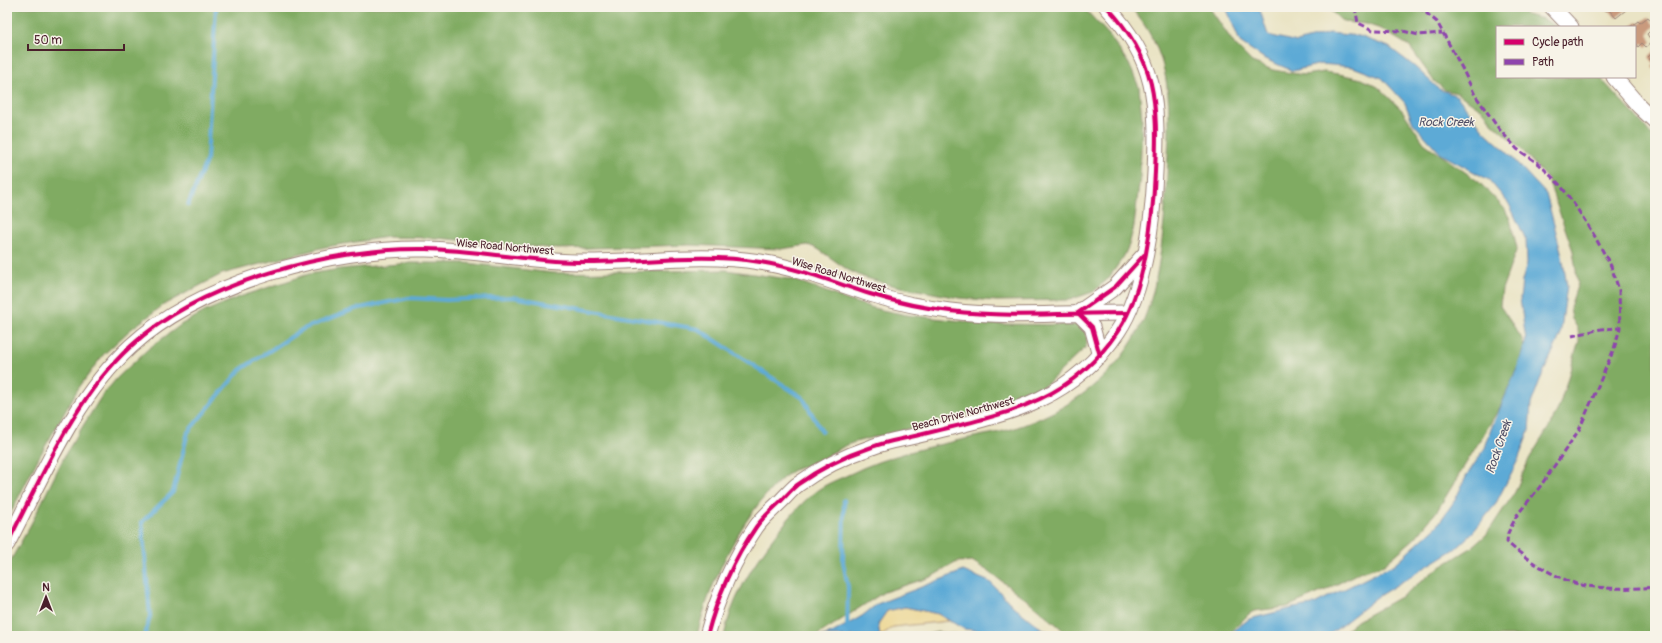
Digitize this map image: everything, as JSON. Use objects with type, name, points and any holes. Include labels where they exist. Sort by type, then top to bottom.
[{"type":"street","name":"Beach Drive Northwest","points":[[707,636],[726,581],[757,525],[796,486],[834,462],[873,446],[990,417],[1022,407],[1055,392],[1080,374],[1100,356],[1119,330],[1138,285],[1145,254],[1154,188],[1156,143],[1155,96],[1147,65],[1137,46],[1120,20],[1107,7]]},
{"type":"street","points":[[1552,7],[1570,26]]},
{"type":"street","points":[[1615,78],[1639,106],[1655,121]]},
{"type":"street","name":"Wise Road Northwest","points":[[7,544],[78,412],[108,370],[132,345],[166,319],[210,296],[249,280],[317,261],[357,254],[410,249],[444,250],[576,262],[611,262],[674,257],[719,257],[762,262],[798,270],[887,299],[935,309],[984,314],[1127,314]]},
{"type":"street","points":[[1100,356],[1092,327],[1078,313],[1115,287],[1145,254]]},
{"type":"green space","points":[[7,7],[1083,7],[1109,35],[1129,64],[1139,87],[1142,118],[1140,177],[1134,226],[1129,245],[1124,256],[1108,279],[1093,292],[1069,300],[996,301],[959,298],[891,285],[863,277],[848,270],[818,249],[808,245],[781,249],[689,245],[558,249],[437,238],[387,237],[325,247],[222,274],[165,304],[130,330],[103,355],[78,389],[38,459],[7,520]]},
{"type":"green space","points":[[1130,7],[1209,7],[1235,45],[1252,62],[1273,70],[1304,75],[1324,72],[1339,74],[1362,79],[1378,87],[1402,110],[1424,143],[1479,182],[1504,208],[1510,219],[1517,248],[1502,289],[1500,306],[1521,337],[1525,348],[1516,381],[1437,511],[1415,538],[1384,565],[1360,572],[1326,590],[1287,607],[1254,611],[1227,636],[1070,636],[1031,603],[972,561],[957,562],[931,577],[884,592],[816,636],[724,636],[731,611],[741,588],[754,566],[790,517],[819,489],[864,467],[909,452],[1012,429],[1054,412],[1073,401],[1107,374],[1121,358],[1134,339],[1150,303],[1161,248],[1166,191],[1169,107],[1163,65],[1156,45],[1145,26]]},
{"type":"green space","points":[[1327,7],[1521,7],[1526,15],[1544,19],[1554,26],[1496,26],[1496,78],[1601,78],[1655,140],[1655,636],[1339,636],[1357,621],[1404,595],[1434,571],[1471,548],[1486,535],[1515,492],[1529,459],[1549,427],[1559,407],[1579,341],[1578,329],[1572,319],[1570,307],[1578,283],[1573,251],[1548,180],[1522,150],[1492,123],[1484,111],[1457,93],[1445,90],[1434,81],[1409,46],[1381,29],[1366,24],[1343,22]]},
{"type":"green space","points":[[410,263],[466,263],[553,273],[726,270],[795,280],[847,300],[877,309],[907,315],[989,324],[1078,325],[1086,331],[1087,343],[1085,348],[1048,383],[1031,393],[992,408],[855,442],[814,463],[792,471],[775,485],[745,523],[720,569],[702,615],[697,636],[7,636],[7,567],[31,524],[66,453],[101,397],[117,378],[148,349],[182,324],[206,311],[239,297],[309,274],[340,269]]},
{"type":"green space","points":[[938,632],[969,636],[921,636]]},
{"type":"sand","points":[[905,607],[938,614],[949,621],[893,627],[880,636],[878,624],[887,611]]},
{"type":"water","name":"Rock Creek","points":[[1222,7],[1259,7],[1268,35],[1297,42],[1329,33],[1359,36],[1389,47],[1414,66],[1439,89],[1457,96],[1484,131],[1505,150],[1546,194],[1562,255],[1567,286],[1560,336],[1531,404],[1529,431],[1518,460],[1495,505],[1473,532],[1455,549],[1377,597],[1328,636],[1227,636],[1249,619],[1312,605],[1395,564],[1437,526],[1455,500],[1467,475],[1485,448],[1491,429],[1518,366],[1526,340],[1520,299],[1522,281],[1527,263],[1526,240],[1509,204],[1489,180],[1441,154],[1413,123],[1405,103],[1382,78],[1353,67],[1321,64],[1293,71],[1265,59],[1240,42],[1227,10]]},
{"type":"water","points":[[963,571],[990,582],[1013,606],[1038,626],[1056,636],[996,636],[990,632],[964,629],[938,614],[905,607],[887,611],[878,624],[880,636],[822,636],[832,633],[862,616],[877,604]]},
{"type":"building","points":[[1602,7],[1623,7],[1626,10],[1616,18],[1609,10],[1605,11]]},
{"type":"building","points":[[1648,17],[1655,26],[1647,34],[1652,42],[1646,47],[1642,43],[1638,47],[1636,44],[1636,26],[1631,26],[1638,21],[1640,23]]},
{"type":"building","points":[[1655,51],[1655,70],[1652,67],[1654,65],[1648,57]]},
{"type":"waterway","points":[[188,205],[207,159],[216,7]]},
{"type":"waterway","points":[[145,636],[150,616],[142,522],[173,492],[188,432],[240,370],[303,329],[355,309],[409,298],[447,300],[513,297],[698,329],[803,398],[822,432]]},
{"type":"waterway","points":[[844,500],[843,562],[848,587],[847,636]]},
{"type":"marked path","points":[[1355,7],[1358,23],[1373,30],[1403,31],[1419,35],[1442,33]]},
{"type":"marked path","points":[[1419,7],[1437,22],[1475,95],[1499,129],[1517,149],[1539,164],[1561,186],[1576,207],[1611,266],[1619,290],[1620,328],[1614,349],[1579,430],[1539,488],[1517,515],[1508,533],[1507,542],[1534,563],[1555,575],[1577,584],[1612,588],[1655,587]]},
{"type":"marked path","points":[[1572,336],[1601,329],[1620,328]]},
{"type":"cycle path","points":[[707,636],[721,593],[740,552],[756,527],[797,485],[833,463],[852,454],[889,442],[1005,413],[1030,403],[1055,391],[1078,376],[1099,356],[1118,331],[1135,296],[1146,254],[1150,232],[1154,190],[1156,125],[1151,84],[1145,64],[1136,45],[1124,26],[1107,7]]},
{"type":"cycle path","points":[[7,544],[61,439],[76,414],[92,389],[131,346],[160,323],[193,304],[230,287],[270,273],[310,262],[350,254],[389,250],[426,249],[464,251],[539,260],[577,262],[692,258],[737,259],[788,268],[880,297],[940,310],[1016,315],[1127,313]]},
{"type":"cycle path","points":[[1100,356],[1092,327],[1078,313],[1115,287],[1144,255]]}]
